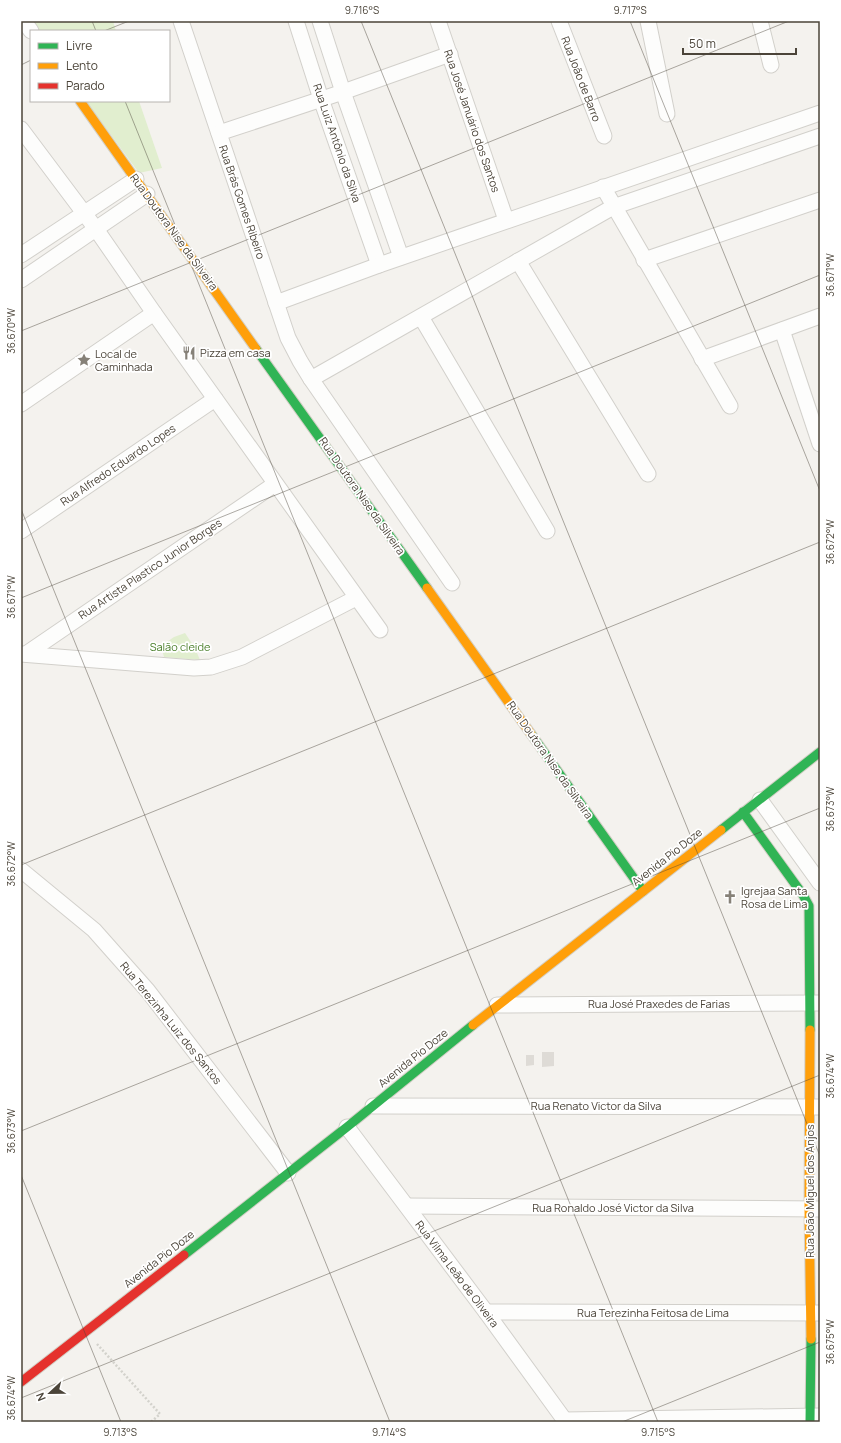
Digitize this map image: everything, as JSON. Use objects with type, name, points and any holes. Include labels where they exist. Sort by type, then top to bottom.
[{"type":"street","points":[[24,21],[30,30]]},
{"type":"street","name":"Rua Brás Gomes Ribeiro","points":[[181,21],[288,338],[311,379],[452,583]]},
{"type":"street","name":"Rua Luiz Antônio da Silva","points":[[296,21],[321,99],[379,265]]},
{"type":"street","name":"Rua Luiz Antônio da Silva","points":[[320,21],[343,92],[401,257]]},
{"type":"street","name":"Rua José Januário dos Santos","points":[[438,21],[506,220]]},
{"type":"street","name":"Rua João de Barro","points":[[559,21],[604,136]]},
{"type":"street","points":[[648,21],[667,114]]},
{"type":"street","points":[[760,21],[770,65]]},
{"type":"street","points":[[219,133],[343,92],[450,54]]},
{"type":"street","name":"Rua Doutora Nise da Silveira","points":[[81,102],[148,194],[643,891]]},
{"type":"street","points":[[276,303],[506,220],[820,113]]},
{"type":"street","points":[[22,132],[96,229],[275,484],[380,630]]},
{"type":"street","points":[[311,379],[613,207],[820,136]]},
{"type":"street","points":[[21,255],[136,179]]},
{"type":"street","points":[[603,187],[613,207],[730,406]]},
{"type":"street","points":[[21,280],[148,194]]},
{"type":"street","points":[[644,260],[820,200]]},
{"type":"street","points":[[518,261],[648,474]]},
{"type":"street","points":[[21,404],[154,313]]},
{"type":"street","points":[[702,359],[820,316]]},
{"type":"street","points":[[421,317],[547,531]]},
{"type":"street","points":[[782,330],[820,444]]},
{"type":"street","name":"Rua Alfredo Eduardo Lopes","points":[[21,531],[215,399]]},
{"type":"street","name":"Rua Artista Plastico Junior Borges","points":[[23,654],[275,484]]},
{"type":"street","points":[[23,654],[194,668],[212,667],[242,657],[356,598]]},
{"type":"street","name":"Avenida Pio Doze","points":[[21,1382],[347,1127],[497,1004],[820,752]]},
{"type":"street","points":[[760,800],[820,883]]},
{"type":"street","name":"Rua João Miguel dos Anjos","points":[[743,812],[803,895],[814,904],[815,1313],[813,1418]]},
{"type":"street","name":"Rua Terezinha Luiz dos Santos","points":[[21,870],[94,930],[148,990],[288,1173]]},
{"type":"street","name":"Rua José Praxedes de Farias","points":[[497,1004],[815,1003]]},
{"type":"street","name":"Rua Renato Victor da Silva","points":[[373,1106],[815,1107]]},
{"type":"street","name":"Rua Vilma Leão de Oliveira","points":[[347,1127],[486,1312],[565,1421]]},
{"type":"street","name":"Rua Ronaldo José Victor da Silva","points":[[407,1206],[814,1209]]},
{"type":"street","name":"Rua Terezinha Feitosa de Lima","points":[[486,1312],[815,1313]]},
{"type":"street","points":[[565,1421],[813,1418]]},
{"type":"path","points":[[86,1331],[160,1414],[151,1422]]},
{"type":"green space","points":[[29,21],[113,21],[116,30],[35,30]]},
{"type":"green space","points":[[87,102],[139,102],[162,168],[139,173]]},
{"type":"green space","name":"Salão cleide","points":[[185,633],[195,648],[200,660],[164,657],[161,646],[174,637]]},
{"type":"building","points":[[542,1052],[554,1052],[554,1066],[542,1067]]},
{"type":"building","points":[[526,1055],[534,1055],[534,1065],[526,1066]]},
{"type":"traffic: fast","points":[[256,349],[427,588]]},
{"type":"traffic: fast","points":[[531,734],[643,891]]},
{"type":"traffic: fast","points":[[721,830],[820,752]]},
{"type":"traffic: fast","points":[[743,812],[803,895],[809,906],[810,1030]]},
{"type":"traffic: fast","points":[[184,1255],[347,1127],[473,1025]]},
{"type":"traffic: fast","points":[[810,1422],[811,1339]]},
{"type":"traffic: slow","points":[[81,102],[256,349]]},
{"type":"traffic: slow","points":[[427,588],[531,734]]},
{"type":"traffic: slow","points":[[473,1025],[721,830]]},
{"type":"traffic: slow","points":[[810,1030],[809,1209],[811,1339]]},
{"type":"traffic: jam","points":[[21,1382],[184,1255]]},
{"type":"place","name":"Pizza em casa","points":[[189,353]]},
{"type":"place","name":"Local de Caminhada","points":[[84,360]]},
{"type":"place","name":"Igrejaa Santa Rosa de Lima","points":[[730,897]]}]
